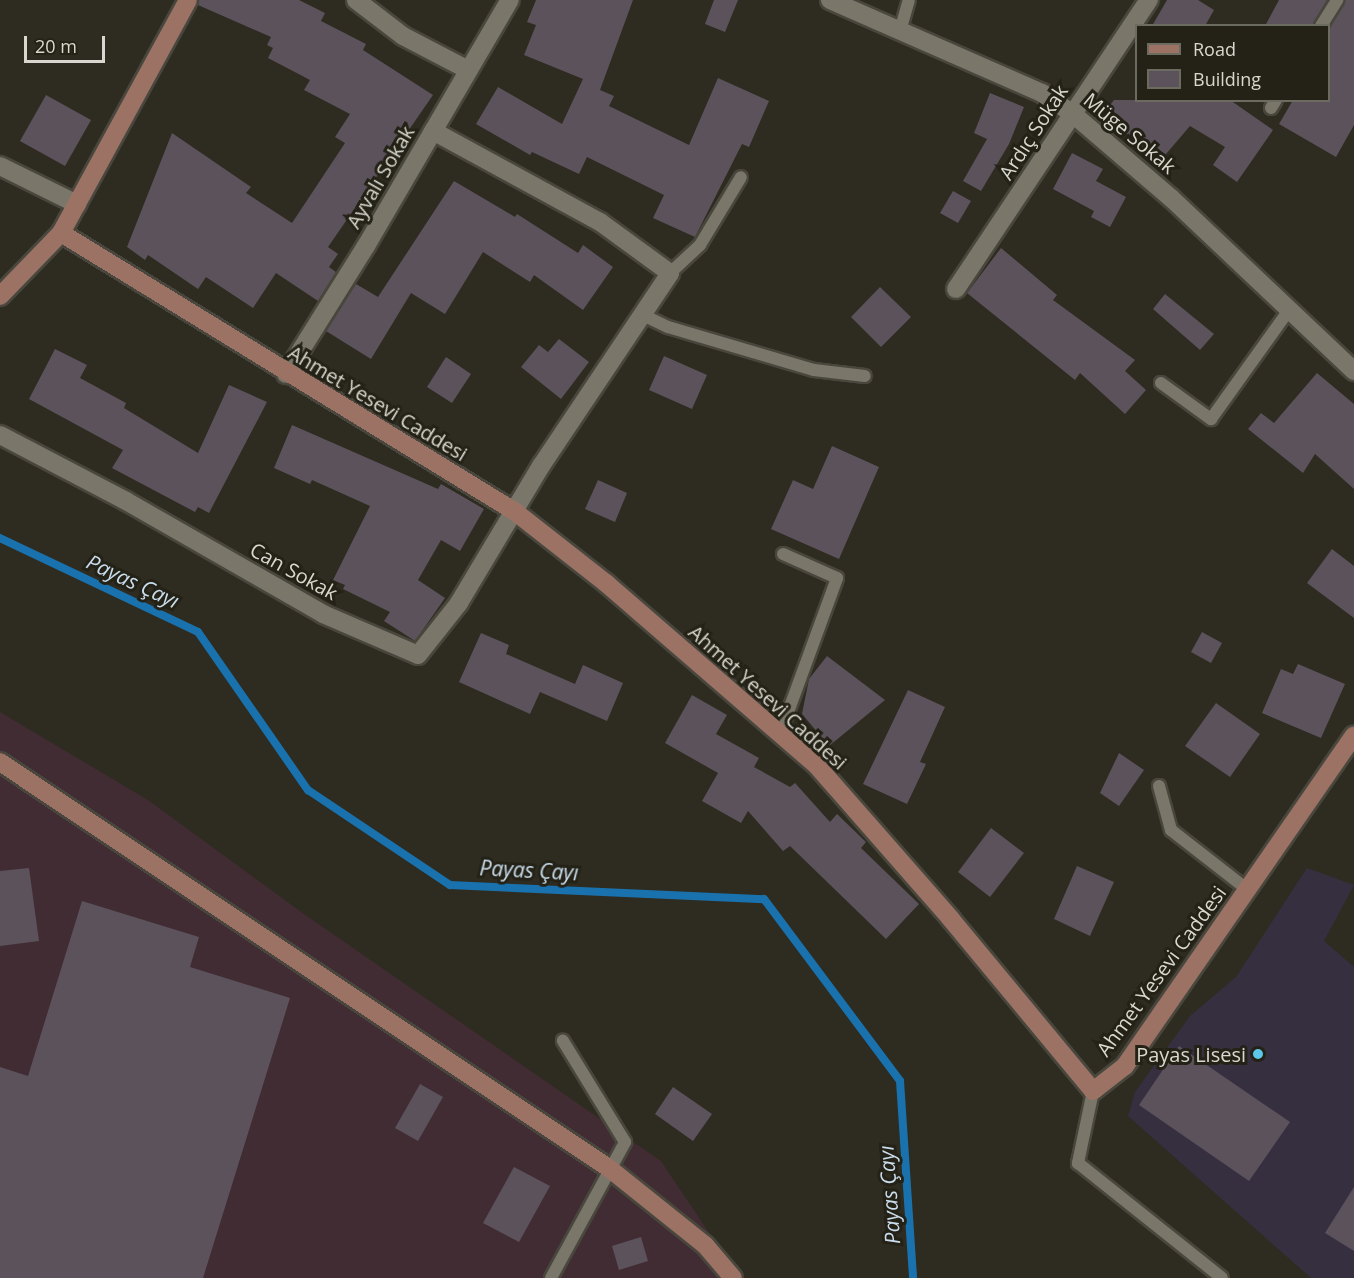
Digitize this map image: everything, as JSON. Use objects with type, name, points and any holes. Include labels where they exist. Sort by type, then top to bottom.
[{"type":"street","points":[[0,296],[61,233],[188,0]]},
{"type":"street","points":[[356,0],[403,36],[468,70]]},
{"type":"street","name":"Ayvalı Sokak","points":[[286,374],[510,0]]},
{"type":"street","name":"Müge Sokak","points":[[830,0],[1042,93],[1073,114],[1171,198],[1354,370]]},
{"type":"street","name":"Ardıç Sokak","points":[[956,289],[1149,0]]},
{"type":"street","points":[[433,131],[600,222],[670,273],[514,511]]},
{"type":"street","points":[[0,166],[77,204]]},
{"type":"street","name":"Ahmet Yesevi Caddesi","points":[[61,233],[286,374],[514,511],[607,584],[818,767],[942,909],[1093,1091],[1125,1066],[1354,735]]},
{"type":"street","name":"Can Sokak","points":[[0,435],[126,501],[323,614],[418,655],[459,603],[514,511]]},
{"type":"street","points":[[0,762],[610,1169],[705,1245],[733,1278]]},
{"type":"lane","points":[[900,31],[909,0]]},
{"type":"lane","points":[[1322,24],[1337,0]]},
{"type":"lane","points":[[670,273],[700,245],[741,177]]},
{"type":"lane","points":[[1161,383],[1211,419],[1289,310]]},
{"type":"lane","points":[[641,314],[668,327],[814,370],[865,376]]},
{"type":"lane","points":[[780,734],[837,578],[783,554]]},
{"type":"lane","points":[[1159,786],[1170,830],[1248,890]]},
{"type":"lane","points":[[551,1278],[625,1142],[563,1041]]},
{"type":"lane","points":[[1093,1091],[1078,1163],[1222,1278]]},
{"type":"shaded area","points":[[0,712],[148,800],[304,914],[661,1161],[714,1240],[725,1278],[0,1278]]},
{"type":"shaded area","name":"Payas Lisesi","points":[[1307,868],[1354,885],[1324,941],[1354,967],[1354,1278],[1311,1278],[1128,1116],[1135,1092],[1190,1016],[1236,977]]},
{"type":"building","points":[[199,0],[299,0],[325,13],[321,21],[366,44],[363,50],[433,95],[328,247],[338,254],[329,267],[336,272],[318,301],[276,273],[253,308],[206,277],[198,289],[148,255],[145,260],[127,247],[172,133],[251,187],[246,193],[292,223],[345,143],[335,137],[350,114],[304,90],[310,80],[268,58],[273,48],[267,45],[271,37],[198,5]]},
{"type":"building","points":[[536,0],[633,0],[600,90],[614,96],[609,106],[689,145],[718,78],[769,101],[749,147],[742,144],[695,237],[653,218],[664,195],[587,157],[579,174],[532,152],[530,155],[476,124],[498,87],[562,124],[583,79],[524,55],[536,25],[527,22]]},
{"type":"building","points":[[714,0],[738,0],[725,32],[705,24]]},
{"type":"building","points":[[1167,0],[1198,0],[1214,10],[1206,24],[1153,24]]},
{"type":"building","points":[[1279,0],[1327,0],[1314,24],[1266,24]]},
{"type":"building","points":[[1345,0],[1354,0],[1354,125],[1336,157],[1279,124],[1292,102],[1330,102],[1330,28]]},
{"type":"building","points":[[990,93],[1024,107],[1009,144],[981,191],[963,181],[987,139],[974,133]]},
{"type":"building","points":[[46,95],[91,120],[65,166],[20,141]]},
{"type":"building","points":[[1114,100],[1233,102],[1273,130],[1237,182],[1213,165],[1225,147],[1190,126],[1160,161],[1103,114]]},
{"type":"building","points":[[1072,153],[1103,169],[1096,181],[1126,197],[1110,227],[1091,217],[1094,211],[1053,189]]},
{"type":"building","points":[[454,181],[515,217],[517,214],[578,253],[583,245],[613,267],[583,310],[534,275],[530,282],[483,252],[445,314],[411,293],[371,359],[326,331],[356,284],[378,297]]},
{"type":"building","points":[[953,191],[971,201],[958,223],[940,213]]},
{"type":"building","points":[[1001,248],[1057,295],[1053,300],[1135,360],[1125,371],[1146,390],[1125,414],[1080,373],[1075,380],[967,293]]},
{"type":"building","points":[[880,287],[911,317],[881,347],[851,317]]},
{"type":"building","points":[[1165,294],[1214,334],[1200,350],[1153,309]]},
{"type":"building","points":[[559,339],[589,362],[561,399],[521,367],[539,345],[548,352]]},
{"type":"building","points":[[55,349],[87,365],[80,378],[126,403],[124,408],[198,453],[229,385],[267,402],[209,513],[198,507],[195,512],[112,468],[123,450],[29,399]]},
{"type":"building","points":[[664,356],[707,375],[692,409],[649,390]]},
{"type":"building","points":[[446,357],[471,374],[452,403],[427,387]]},
{"type":"building","points":[[1317,373],[1354,404],[1354,489],[1315,454],[1303,473],[1248,429],[1261,413],[1274,423]]},
{"type":"building","points":[[292,425],[438,489],[441,484],[484,509],[460,551],[441,540],[418,580],[445,598],[415,641],[384,621],[390,612],[343,589],[345,585],[333,580],[370,506],[312,480],[310,484],[274,468]]},
{"type":"building","points":[[832,446],[879,467],[839,559],[771,529],[793,480],[813,489]]},
{"type":"building","points":[[598,480],[627,493],[615,522],[585,509]]},
{"type":"building","points":[[1332,549],[1354,566],[1354,618],[1307,583]]},
{"type":"building","points":[[1202,632],[1222,643],[1211,663],[1191,652]]},
{"type":"building","points":[[481,633],[509,645],[506,654],[575,684],[583,665],[623,683],[607,721],[540,692],[530,714],[459,682]]},
{"type":"building","points":[[827,656],[885,700],[829,746],[802,714],[809,679]]},
{"type":"building","points":[[1298,664],[1345,684],[1321,738],[1262,713],[1281,669],[1293,674]]},
{"type":"building","points":[[908,690],[945,707],[920,762],[926,764],[907,804],[863,784]]},
{"type":"building","points":[[692,695],[727,715],[716,734],[759,758],[754,767],[790,787],[795,783],[830,822],[837,814],[866,842],[861,848],[919,904],[886,939],[790,846],[783,851],[748,811],[741,823],[702,801],[718,773],[665,743]]},
{"type":"building","points":[[1216,703],[1260,734],[1230,777],[1185,746]]},
{"type":"building","points":[[1119,753],[1144,770],[1119,806],[1100,793]]},
{"type":"building","points":[[991,828],[1024,853],[990,897],[958,872]]},
{"type":"building","points":[[1077,866],[1114,882],[1090,936],[1054,919]]},
{"type":"building","points":[[29,868],[39,941],[0,946],[0,871]]},
{"type":"building","points":[[82,901],[199,937],[190,967],[290,998],[203,1278],[0,1278],[0,1067],[28,1076]]},
{"type":"building","points":[[1179,1046],[1290,1122],[1249,1181],[1139,1105]]},
{"type":"building","points":[[420,1084],[443,1097],[418,1141],[395,1128]]},
{"type":"building","points":[[673,1087],[712,1114],[693,1141],[655,1114]]},
{"type":"building","points":[[514,1167],[550,1186],[519,1242],[483,1223]]},
{"type":"building","points":[[1354,1187],[1354,1251],[1325,1233]]},
{"type":"building","points":[[641,1237],[648,1261],[619,1270],[612,1246]]},
{"type":"waterway","name":"Payas Çayı","points":[[0,538],[198,632],[308,790],[450,885],[764,899],[900,1081],[913,1278]]},
{"type":"place","name":"Payas Lisesi","points":[[1258,1054]]}]
